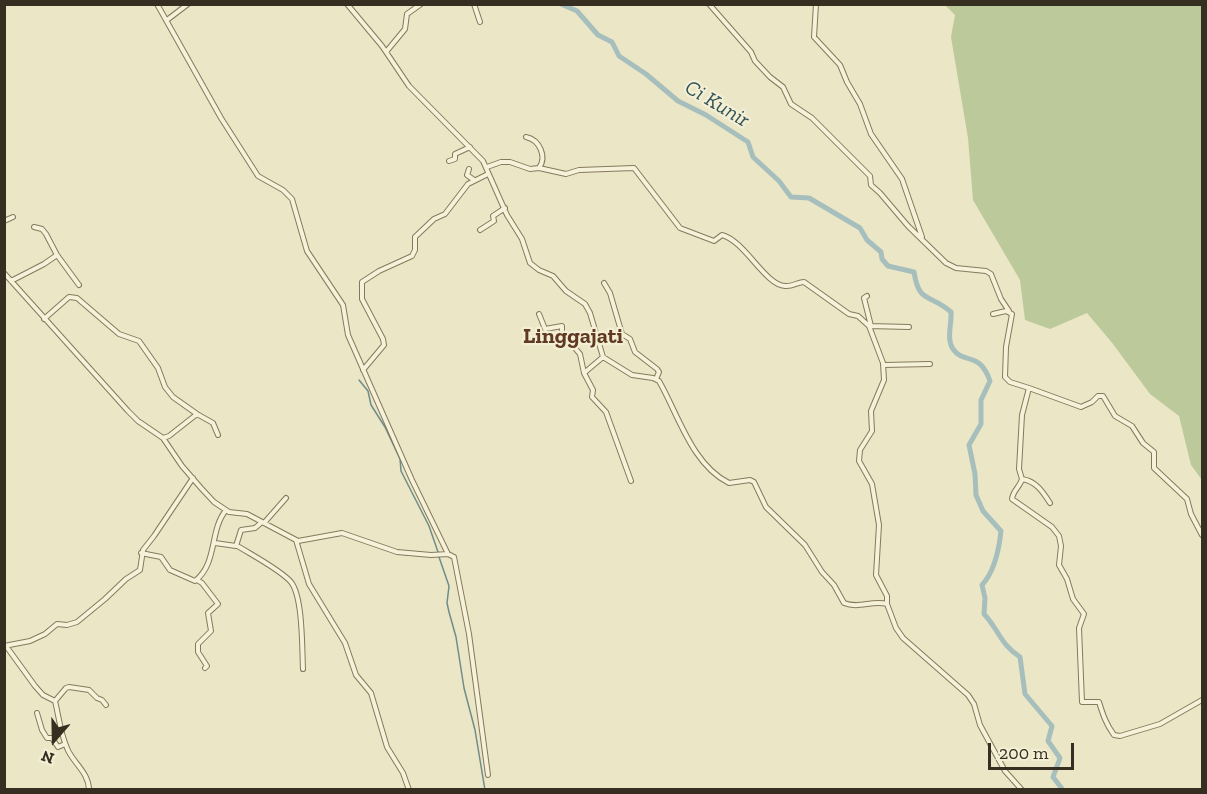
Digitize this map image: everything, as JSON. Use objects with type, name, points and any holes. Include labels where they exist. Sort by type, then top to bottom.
[{"type":"street","points":[[157,4],[221,118],[258,176],[283,190],[292,199],[307,251],[343,305],[347,332],[363,370],[412,480],[448,554],[455,560],[457,580],[465,611],[488,775]]},
{"type":"street","points":[[166,21],[188,4]]},
{"type":"street","points":[[347,4],[386,52],[409,86],[487,167],[513,226],[522,239],[530,263],[539,270],[554,276],[566,291],[588,308],[603,357],[632,375],[656,379],[684,434],[708,466],[729,483],[750,480],[754,482],[766,507],[805,545],[822,572],[834,585],[841,601],[857,607],[878,603],[887,604]]},
{"type":"street","points":[[386,52],[405,29],[407,14],[421,4]]},
{"type":"street","points":[[474,4],[480,22]]},
{"type":"street","points":[[710,4],[751,52],[762,69],[783,87],[792,105],[812,118],[870,176],[871,185],[908,226],[951,266],[986,271],[991,274],[1012,318],[1007,340],[1005,377],[1010,382],[1081,407],[1098,396],[1103,396],[1115,416],[1132,426],[1143,443],[1154,452],[1154,468],[1187,500],[1191,514],[1203,535]]},
{"type":"street","points":[[816,4],[814,37],[840,65],[860,104],[871,134],[903,179],[922,238]]},
{"type":"street","points":[[526,138],[536,142],[541,150],[543,162],[539,168]]},
{"type":"street","points":[[449,161],[455,159],[455,154],[470,147]]},
{"type":"street","points":[[487,167],[506,162],[515,163],[530,170],[539,168],[568,174],[579,170],[634,168],[680,228],[714,240],[724,235],[743,249],[775,282],[787,286],[804,282],[870,326],[909,327]]},
{"type":"street","points":[[469,169],[467,175],[474,180]]},
{"type":"street","points":[[363,370],[384,345],[362,299],[362,282],[379,271],[412,256],[415,250],[415,237],[434,219],[445,214],[474,180],[489,174]]},
{"type":"street","points":[[480,230],[494,221],[497,212],[505,208]]},
{"type":"street","points":[[4,221],[13,217]]},
{"type":"street","points":[[34,227],[44,231],[57,255],[79,285]]},
{"type":"street","points":[[11,280],[57,255]]},
{"type":"street","points":[[4,273],[138,421],[164,438],[210,498],[226,510],[231,513],[247,514],[296,540],[342,533],[397,552],[448,554]]},
{"type":"street","points":[[604,283],[610,293],[622,334],[630,339],[635,352],[657,369],[656,379]]},
{"type":"street","points":[[867,296],[864,298],[864,303],[884,365],[884,381],[871,411],[872,431],[860,450],[859,461],[872,484],[879,525],[876,573],[887,596],[887,604],[896,628],[903,638],[968,695],[974,704],[980,724],[1005,771],[1022,789]]},
{"type":"street","points":[[44,319],[69,297],[77,298],[119,334],[138,340],[154,362],[165,387],[173,397],[213,423],[218,435]]},
{"type":"street","points":[[993,314],[1009,311]]},
{"type":"street","points":[[538,314],[545,329],[562,327],[562,333],[580,354],[584,373],[594,390],[592,397],[607,414],[631,481]]},
{"type":"street","points":[[584,373],[603,357]]},
{"type":"street","points":[[884,365],[930,364]]},
{"type":"street","points":[[1029,388],[1022,415],[1019,469],[1022,479],[1012,499],[1052,527],[1059,536],[1062,546],[1059,566],[1067,579],[1073,599],[1084,614],[1079,628],[1082,702],[1099,702],[1108,726],[1114,735],[1120,736],[1160,724],[1203,700]]},
{"type":"street","points":[[164,438],[197,414]]},
{"type":"street","points":[[55,701],[43,695],[5,646],[30,641],[45,634],[57,624],[67,625],[77,622],[126,579],[140,570],[141,553],[193,478]]},
{"type":"street","points":[[1022,479],[1037,485],[1050,503]]},
{"type":"street","points":[[237,545],[241,530],[255,528],[263,523],[286,498]]},
{"type":"street","points":[[197,580],[204,572],[215,543],[219,520],[226,510]]},
{"type":"street","points":[[296,540],[309,584],[345,644],[356,675],[371,693],[387,747],[403,773],[409,789]]},
{"type":"street","points":[[215,543],[237,545],[292,583],[300,615],[303,669]]},
{"type":"street","points":[[141,553],[161,557],[170,570],[202,583],[218,604],[208,613],[211,631],[198,644],[198,652],[207,666],[205,668]]},
{"type":"street","points":[[55,701],[68,687],[90,690],[106,705]]},
{"type":"street","points":[[55,701],[58,722],[65,744],[88,781],[89,789]]},
{"type":"street","points":[[38,713],[42,730],[47,738],[52,738],[58,747],[65,744]]},
{"type":"green space","points":[[945,5],[1202,5],[1202,480],[1191,465],[1179,416],[1150,394],[1087,313],[1050,329],[1025,320],[1020,280],[973,200],[968,138],[951,37],[955,15]]},
{"type":"waterway","name":"Ci Kunir","points":[[561,4],[577,11],[598,35],[612,42],[619,56],[646,74],[678,101],[706,115],[748,142],[753,157],[779,181],[791,197],[809,198],[860,228],[867,240],[881,252],[882,259],[888,266],[914,272],[922,294],[951,312],[950,336],[953,349],[957,354],[981,365],[990,381],[981,400],[981,424],[969,445],[975,474],[976,495],[983,511],[1001,531],[996,560],[982,585],[985,598],[984,614],[1008,647],[1020,657],[1025,694],[1052,726],[1048,741],[1060,758],[1053,777],[1063,790]]},
{"type":"waterway","points":[[359,380],[368,391],[371,405],[385,427],[400,459],[401,471],[429,526],[438,552]]},
{"type":"waterway","points":[[439,557],[449,586],[447,603],[475,730],[485,790]]},
{"type":"district","name":"Linggajati","points":[[573,337]]}]
